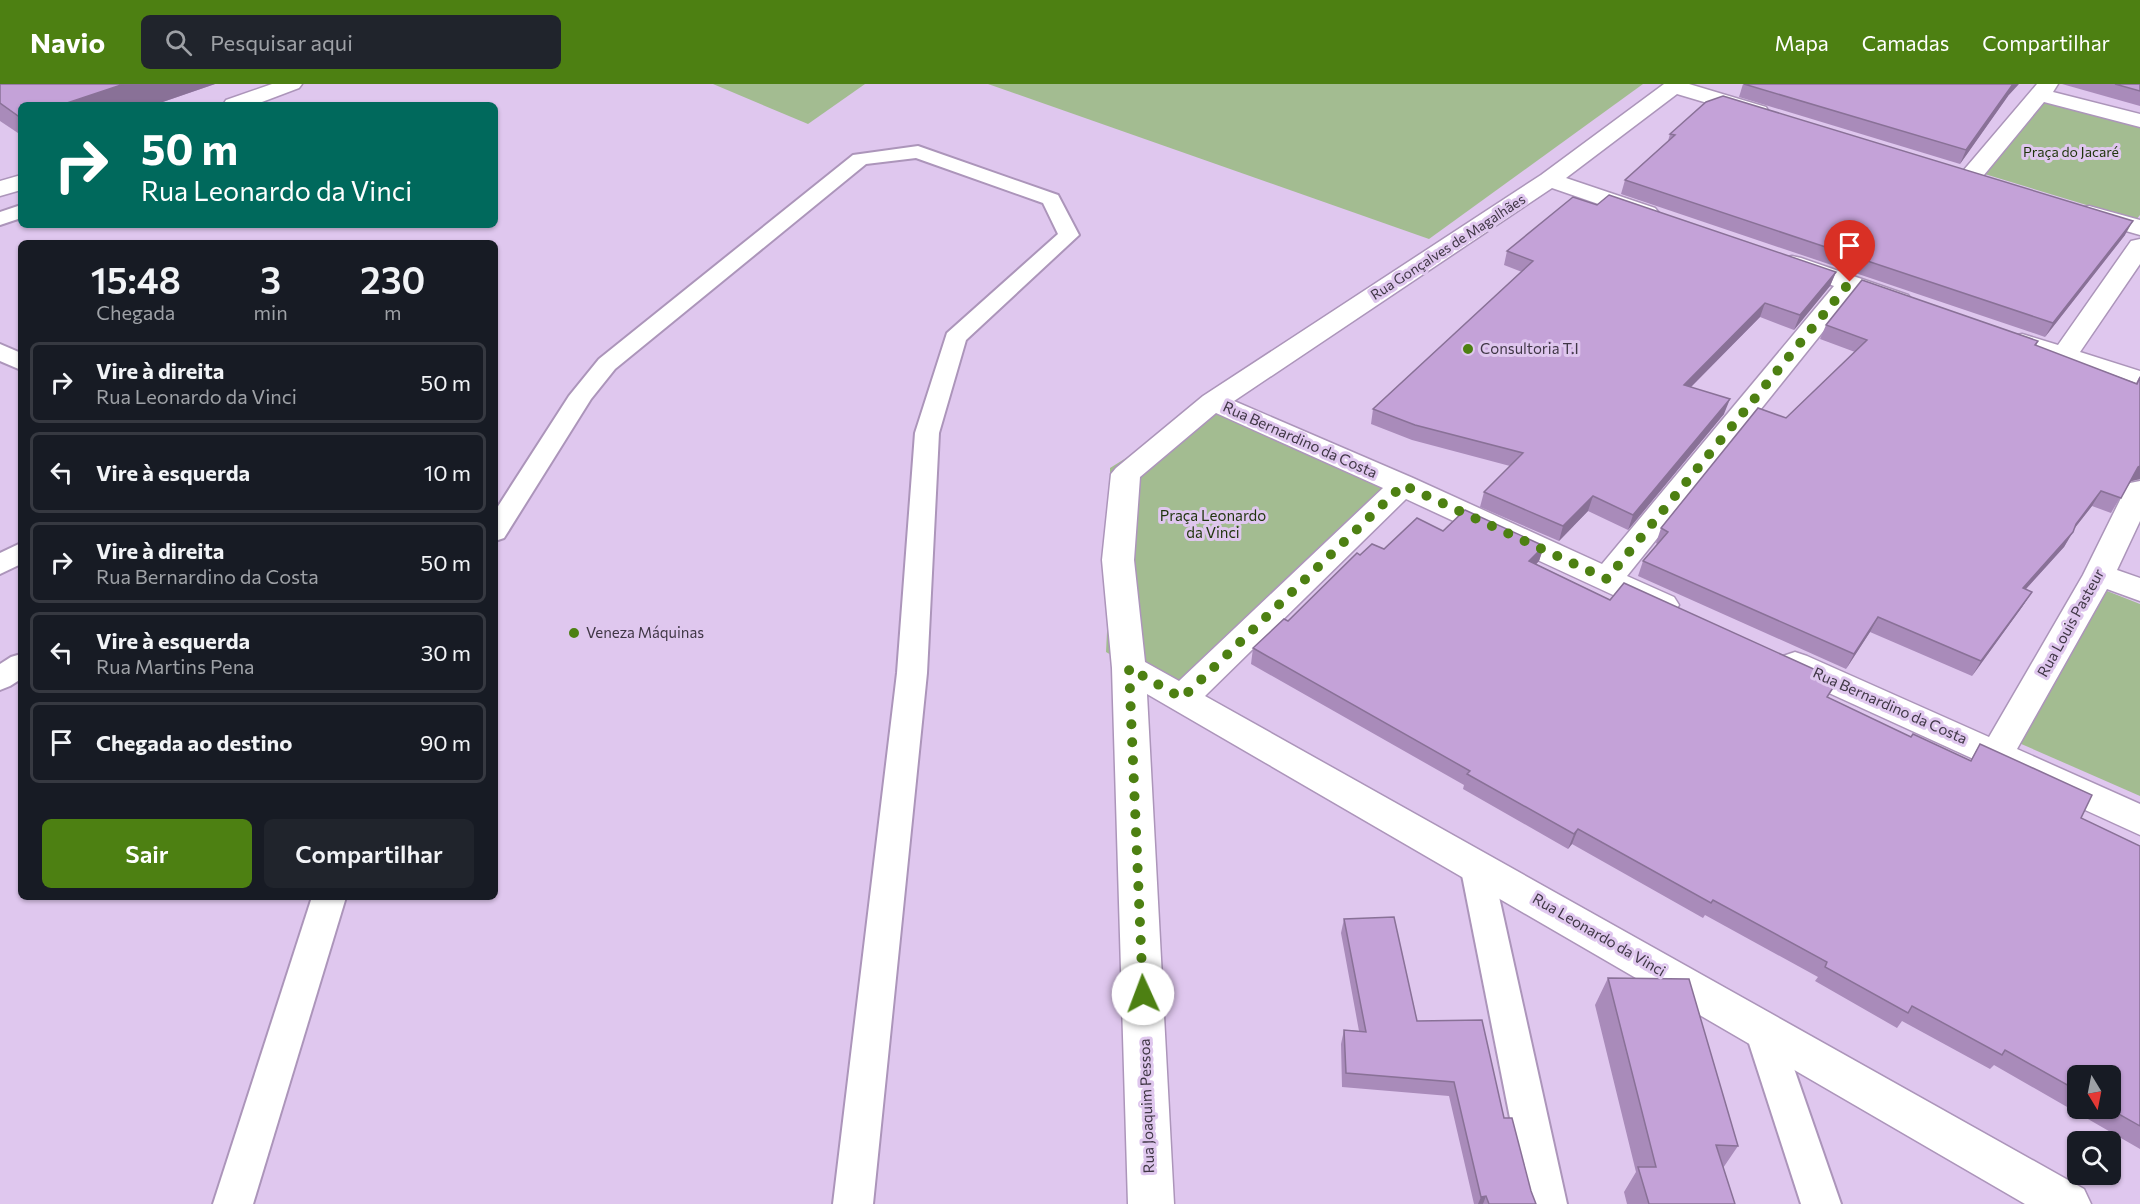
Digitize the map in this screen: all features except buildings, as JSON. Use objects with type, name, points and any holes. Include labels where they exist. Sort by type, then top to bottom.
[{"type":"street","points":[[242,102],[292,84]]},
{"type":"street","points":[[1675,85],[1777,118]]},
{"type":"street","name":"Rua Gonçalves de Magalhães","points":[[1213,402],[1549,180],[1675,85]]},
{"type":"street","points":[[1971,176],[2044,89],[2140,121]]},
{"type":"street","points":[[1948,170],[1994,183]]},
{"type":"street","points":[[1549,180],[1672,222]]},
{"type":"street","points":[[0,189],[18,183]]},
{"type":"street","points":[[2073,208],[2140,228]]},
{"type":"street","points":[[2064,356],[2140,246]]},
{"type":"street","points":[[1772,256],[1917,306]]},
{"type":"street","points":[[1607,579],[1850,282]]},
{"type":"street","points":[[1996,333],[2140,380]]},
{"type":"street","name":"Rua Bernardino da Costa","points":[[1213,402],[1403,485],[1694,618]]},
{"type":"street","name":"Rua Joaquim Pessoa","points":[[1151,1204],[1129,668],[1118,560],[1125,477],[1128,471],[1213,402]]},
{"type":"street","points":[[1182,698],[1403,485]]},
{"type":"street","name":"Rua Louis Pasteur","points":[[1997,754],[2100,575],[2140,490]]},
{"type":"street","points":[[2100,575],[2140,590]]},
{"type":"street","name":"Rua Bernardino da Costa","points":[[1769,652],[2140,820]]},
{"type":"street","name":"Rua Leonardo da Vinci","points":[[1129,668],[2068,1204]]},
{"type":"lane","points":[[498,527],[581,396],[607,364],[860,159],[918,152],[1051,199],[1069,235],[955,338],[927,433],[912,674],[853,1204]]},
{"type":"lane","points":[[0,219],[18,212]]},
{"type":"lane","points":[[0,351],[18,361]]},
{"type":"lane","points":[[0,565],[18,554]]},
{"type":"lane","points":[[0,679],[18,666]]},
{"type":"lane","points":[[1476,865],[1547,1204]]},
{"type":"lane","points":[[232,1204],[328,900]]},
{"type":"lane","points":[[1762,1028],[1821,1204]]},
{"type":"green space","points":[[713,84],[865,84],[808,124]]},
{"type":"green space","points":[[988,84],[1643,84],[1429,239]]},
{"type":"green space","name":"Praça do Jacaré","points":[[2045,98],[2140,125],[2140,215],[2136,220],[1978,172]]},
{"type":"green space","name":"Praça Leonardo da Vinci","points":[[1208,407],[1396,479],[1184,697],[1106,652],[1111,552],[1110,468]]},
{"type":"green space","points":[[2102,589],[2140,604],[2140,796],[2019,743]]},
{"type":"place","name":"Consultoria T.I","points":[[1468,349]]},
{"type":"place","name":"Veneza Máquinas","points":[[574,633]]},
{"type":"route","points":[[1143,994],[1129,668],[1182,698],[1403,485],[1607,579],[1850,282]]}]
